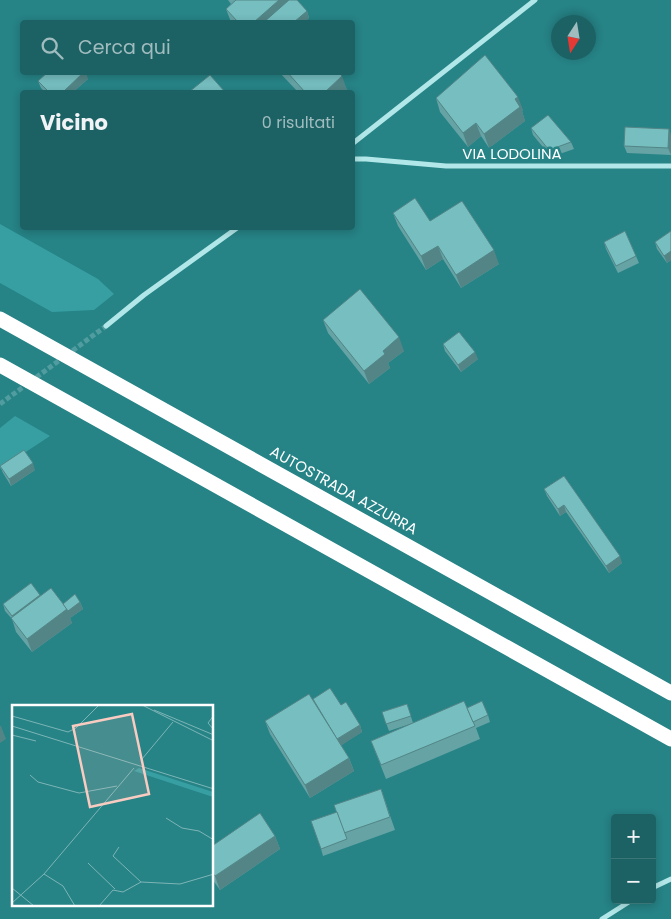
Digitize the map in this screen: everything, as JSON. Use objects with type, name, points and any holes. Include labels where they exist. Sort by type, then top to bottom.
[{"type":"highway","name":"AUTOSTRADA AZZURRA","points":[[0,318],[671,693]]},
{"type":"highway","points":[[0,365],[671,739]]},
{"type":"street","points":[[355,142],[535,0]]},
{"type":"street","name":"VIA LODOLINA","points":[[355,159],[446,166],[671,166]]},
{"type":"street","points":[[106,326],[144,295],[234,230]]},
{"type":"street","points":[[656,886],[671,879]]},
{"type":"street","points":[[602,919],[626,904]]},
{"type":"shaded area","points":[[0,224],[98,279],[114,294],[94,310],[52,312],[0,283]]},
{"type":"shaded area","points":[[15,416],[50,436],[0,469],[0,428]]},
{"type":"building","points":[[236,0],[279,0],[256,20],[236,20],[226,9]]},
{"type":"building","points":[[289,0],[297,0],[307,11],[296,20],[266,20]]},
{"type":"building","points":[[485,55],[518,97],[515,99],[520,107],[484,134],[476,123],[463,133],[436,98]]},
{"type":"building","points":[[45,75],[81,75],[65,90],[47,90],[38,81]]},
{"type":"building","points":[[210,75],[223,90],[191,90]]},
{"type":"building","points":[[290,75],[342,76],[327,90],[303,90]]},
{"type":"building","points":[[548,115],[571,142],[549,150],[531,128]]},
{"type":"building","points":[[625,127],[669,129],[668,148],[624,146]]},
{"type":"building","points":[[415,198],[430,221],[462,201],[494,250],[456,275],[438,246],[421,256],[393,213]]},
{"type":"building","points":[[625,231],[636,256],[616,266],[604,242]]},
{"type":"building","points":[[671,231],[671,251],[664,256],[655,242]]},
{"type":"building","points":[[360,289],[399,337],[383,351],[385,354],[364,371],[323,320]]},
{"type":"building","points":[[459,332],[475,352],[458,365],[443,344]]},
{"type":"building","points":[[24,450],[33,463],[9,479],[0,466]]},
{"type":"building","points":[[564,476],[620,556],[606,566],[564,505],[558,509],[544,489]]},
{"type":"building","points":[[31,583],[40,595],[12,616],[3,604]]},
{"type":"building","points":[[51,588],[67,609],[27,639],[11,618]]},
{"type":"building","points":[[75,594],[80,602],[68,611],[63,604]]},
{"type":"building","points":[[330,688],[341,705],[346,702],[360,725],[337,739],[313,699]]},
{"type":"building","points":[[309,694],[349,758],[305,785],[265,721]]},
{"type":"building","points":[[464,701],[475,726],[381,765],[371,741]]},
{"type":"building","points":[[482,701],[488,715],[473,722],[467,708]]},
{"type":"building","points":[[407,704],[411,716],[386,724],[382,712]]},
{"type":"building","points":[[381,789],[390,817],[344,833],[334,805]]},
{"type":"building","points":[[337,812],[347,839],[321,849],[311,821]]},
{"type":"building","points":[[260,813],[275,836],[215,876],[214,845]]},
{"type":"tunnel","points":[[0,404],[106,326]]}]
